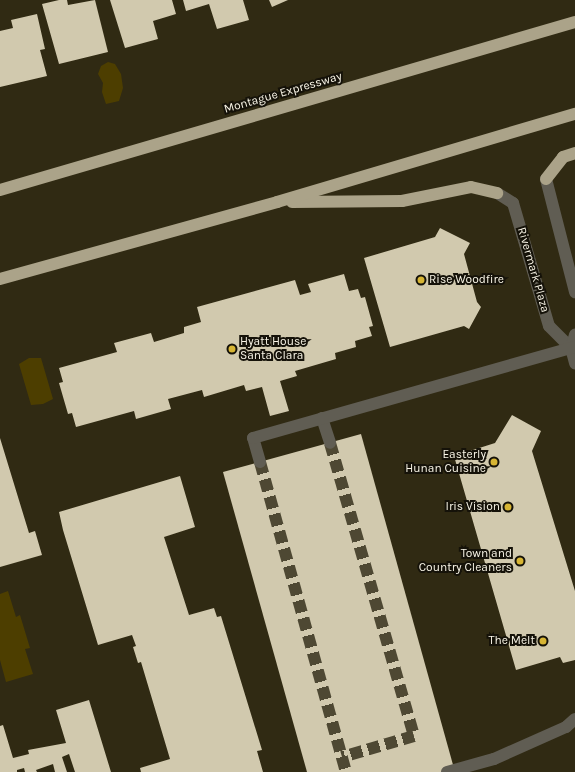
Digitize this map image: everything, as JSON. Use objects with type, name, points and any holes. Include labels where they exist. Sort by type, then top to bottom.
[{"type":"highway","name":"Montague Expressway","points":[[0,190],[575,22]]},
{"type":"highway","points":[[0,279],[277,202],[575,114]]},
{"type":"highway","points":[[546,179],[563,157],[575,153]]},
{"type":"highway","points":[[277,202],[402,201],[471,187],[497,193]]},
{"type":"lane","points":[[546,179],[575,292]]},
{"type":"lane","name":"Rivermark Plaza","points":[[497,193],[513,203],[549,326],[573,347]]},
{"type":"lane","points":[[575,335],[573,347],[575,363]]},
{"type":"lane","points":[[260,462],[253,438],[573,347]]},
{"type":"lane","points":[[322,418],[330,443]]},
{"type":"lane","points":[[447,772],[494,759],[566,727],[575,719]]},
{"type":"shaded area","points":[[108,62],[115,64],[121,74],[123,88],[119,101],[106,104],[102,92],[103,83],[98,74],[101,66]]},
{"type":"shaded area","points":[[29,358],[41,358],[53,399],[43,404],[31,405],[19,364]]},
{"type":"shaded area","points":[[8,591],[16,617],[20,615],[30,648],[25,649],[33,674],[6,682],[0,660],[0,594]]},
{"type":"building","points":[[59,0],[67,0],[68,5],[95,0],[108,52],[59,64],[42,4]]},
{"type":"building","points":[[110,0],[172,0],[176,14],[153,21],[158,39],[125,48]]},
{"type":"building","points":[[183,0],[243,0],[249,20],[217,29],[209,4],[186,11]]},
{"type":"building","points":[[269,0],[288,0],[272,7]]},
{"type":"building","points":[[37,14],[45,49],[40,50],[47,76],[0,87],[0,31],[13,28],[11,20]]},
{"type":"building","name":"Rise Woodfire","points":[[440,228],[470,243],[464,254],[477,302],[481,307],[469,329],[464,326],[390,347],[364,258],[435,237]]},
{"type":"building","name":"Hyatt House Santa Clara","points":[[344,274],[349,291],[358,289],[361,298],[365,297],[373,326],[369,327],[372,336],[355,341],[356,347],[335,353],[336,359],[295,371],[297,376],[280,381],[289,411],[270,416],[262,387],[246,391],[244,385],[204,397],[202,390],[168,399],[171,409],[136,419],[134,411],[76,427],[72,413],[68,414],[59,383],[63,382],[59,368],[117,352],[114,343],[151,333],[154,342],[184,333],[184,327],[201,322],[197,307],[295,280],[300,295],[311,292],[308,284]]},
{"type":"building","points":[[512,415],[541,431],[532,451],[575,591],[575,660],[563,663],[560,657],[516,670],[454,456],[495,443]]},
{"type":"building","points":[[361,434],[455,772],[307,772],[223,472]]},
{"type":"building","points":[[0,438],[29,533],[35,531],[42,555],[0,567]]},
{"type":"building","points":[[180,476],[195,527],[164,537],[189,615],[214,608],[217,617],[221,616],[262,750],[257,751],[263,772],[141,772],[140,768],[170,759],[141,662],[138,663],[133,647],[136,646],[132,635],[98,645],[63,530],[59,512]]},
{"type":"building","points":[[89,700],[111,772],[75,772],[69,754],[62,757],[67,772],[55,772],[53,764],[36,770],[37,772],[25,772],[24,768],[17,770],[17,772],[0,772],[0,726],[3,725],[13,758],[29,754],[28,750],[66,743],[56,710]]},
{"type":"tunnel","points":[[330,443],[414,736],[342,757]]},
{"type":"tunnel","points":[[260,462],[346,772]]},
{"type":"place","name":"Rise Woodfire","points":[[421,280]]},
{"type":"place","name":"Hyatt House Santa Clara","points":[[232,349]]},
{"type":"place","name":"Easterly Hunan Cuisine","points":[[494,462]]},
{"type":"place","name":"Iris Vision","points":[[508,507]]},
{"type":"place","name":"Town and Country Cleaners","points":[[520,561]]},
{"type":"place","name":"The Melt","points":[[543,641]]}]
